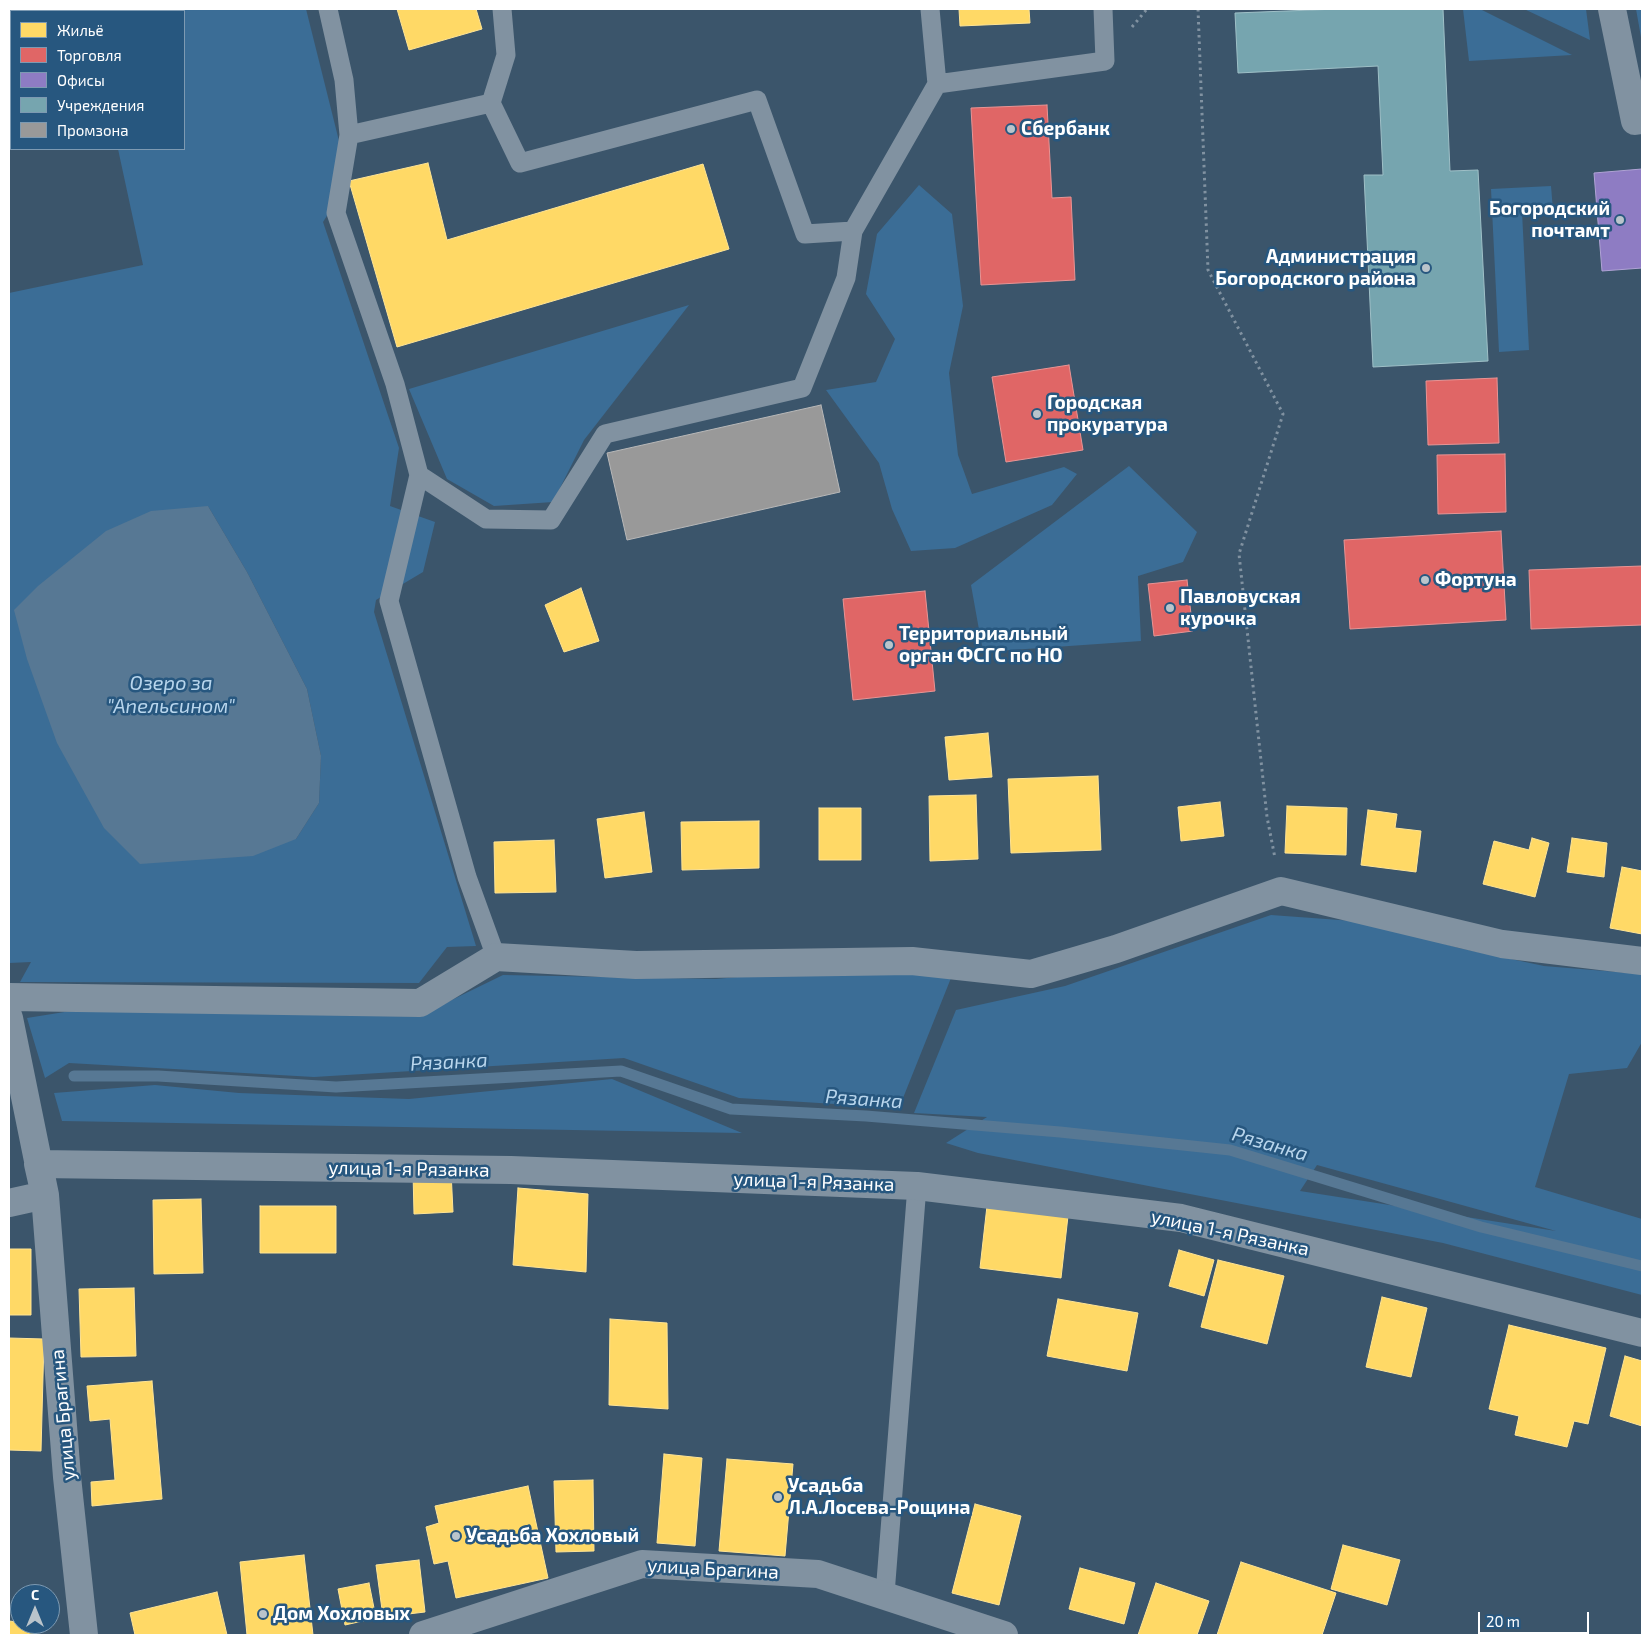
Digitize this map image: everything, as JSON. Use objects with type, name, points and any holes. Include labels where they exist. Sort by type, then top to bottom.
[{"type":"street","points":[[1612,9],[1635,120],[1642,120]]},
{"type":"street","points":[[9,997],[420,1004],[496,957],[636,965],[912,961],[1031,974],[1116,949],[1281,891],[1502,944],[1642,961]]},
{"type":"street","points":[[9,1018],[45,1195],[9,1203]]},
{"type":"street","name":"улица 1-я Рязанка","points":[[38,1164],[511,1170],[917,1186],[1182,1218],[1642,1333]]},
{"type":"street","name":"улица Брагина","points":[[45,1195],[68,1477],[84,1635]]},
{"type":"street","name":"улица Брагина","points":[[423,1635],[642,1564],[818,1574],[885,1594],[1004,1635]]},
{"type":"lane","points":[[328,9],[344,80],[349,135],[336,213],[395,384],[419,475],[390,601],[467,877],[496,957]]},
{"type":"lane","points":[[502,9],[506,55],[491,103],[520,163],[757,100],[805,234],[853,231]]},
{"type":"lane","points":[[419,475],[486,519],[551,520],[605,434],[802,388],[846,278],[853,231],[937,84],[930,9]]},
{"type":"lane","points":[[937,84],[1105,61],[1103,9]]},
{"type":"lane","points":[[349,135],[491,103]]},
{"type":"lane","points":[[885,1594],[917,1186]]},
{"type":"path","points":[[1198,9],[1208,270],[1283,414],[1239,554],[1267,817],[1281,891]]},
{"type":"shaded area","points":[[87,9],[306,9],[349,181],[323,222],[399,448],[390,506],[435,522],[423,572],[376,600],[374,612],[476,946],[447,947],[419,983],[20,982],[31,962],[9,963],[9,293],[143,265],[118,150],[185,150],[185,10]],"holes":[[[208,506],[247,572],[307,689],[321,756],[319,803],[296,839]]]},
{"type":"shaded area","points":[[1463,9],[1480,9],[1572,55],[1469,61]]},
{"type":"shaded area","points":[[1524,9],[1586,9],[1590,40]]},
{"type":"shaded area","points":[[1636,9],[1642,9],[1642,43]]},
{"type":"shaded area","points":[[919,185],[952,214],[963,306],[949,373],[958,455],[972,494],[1064,467],[1077,474],[1052,505],[955,548],[911,551],[892,509],[879,463],[826,390],[876,382],[895,339],[866,294],[877,234]]},
{"type":"shaded area","points":[[1551,186],[1553,210],[1522,212],[1529,350],[1499,352],[1491,189]]},
{"type":"shaded area","points":[[689,305],[584,440],[553,502],[494,506],[447,479],[409,389]]},
{"type":"shaded area","points":[[1129,466],[1197,532],[1183,562],[1138,576],[1141,641],[983,652],[971,585]]},
{"type":"shaded area","points":[[1271,915],[1367,922],[1459,948],[1544,966],[1642,974],[1642,1042],[1627,1068],[1569,1074],[1535,1187],[1642,1219],[1642,1295],[1443,1243],[978,1153],[946,1143],[987,1117],[914,1113],[956,1010],[1065,986]],"holes":[[[1317,1165],[1556,1231],[1300,1191]]]},
{"type":"shaded area","points":[[907,961],[951,978],[899,1108],[739,1098],[624,1058],[314,1077],[69,1063],[45,1078],[27,1018],[77,1010],[425,1013],[503,975],[716,979]]},
{"type":"shaded area","points":[[612,1079],[742,1133],[62,1121],[54,1093],[155,1085],[239,1093],[409,1099]]},
{"type":"water","name":"Озеро за \"Апельсином\"","points":[[208,506],[247,572],[307,689],[321,756],[319,803],[296,839],[253,856],[140,864],[104,828],[57,743],[27,659],[14,610],[38,586],[106,531],[151,511]]},
{"type":"building: Жильё","points":[[397,9],[476,9],[482,29],[409,50]]},
{"type":"building: Жильё","points":[[959,9],[1029,9],[1030,23],[960,26]]},
{"type":"building: Жильё","points":[[428,163],[447,240],[703,164],[729,249],[397,347],[349,181]]},
{"type":"building: Жильё","points":[[581,588],[599,641],[564,652],[545,605]]},
{"type":"building: Жильё","points":[[988,733],[992,777],[949,780],[945,737]]},
{"type":"building: Жильё","points":[[1098,776],[1101,850],[1011,853],[1008,779]]},
{"type":"building: Жильё","points":[[976,795],[978,859],[930,861],[929,796]]},
{"type":"building: Жильё","points":[[1220,802],[1224,836],[1181,841],[1178,807]]},
{"type":"building: Жильё","points":[[1287,806],[1347,808],[1346,855],[1285,853]]},
{"type":"building: Жильё","points":[[819,808],[861,808],[861,860],[819,860]]},
{"type":"building: Жильё","points":[[1368,810],[1397,814],[1395,828],[1421,831],[1416,872],[1361,865]]},
{"type":"building: Жильё","points":[[644,812],[652,872],[605,878],[597,819]]},
{"type":"building: Жильё","points":[[759,821],[759,868],[682,870],[681,822]]},
{"type":"building: Жильё","points":[[1532,838],[1549,843],[1535,897],[1483,884],[1494,841],[1529,850]]},
{"type":"building: Жильё","points":[[1572,838],[1607,843],[1604,877],[1567,872]]},
{"type":"building: Жильё","points":[[554,840],[556,892],[495,893],[494,842]]},
{"type":"building: Жильё","points":[[1622,867],[1642,871],[1642,934],[1610,928]]},
{"type":"building: Жильё","points":[[451,1171],[453,1212],[414,1214],[413,1172]]},
{"type":"building: Жильё","points":[[518,1188],[588,1194],[586,1272],[513,1265]]},
{"type":"building: Жильё","points":[[201,1199],[203,1273],[154,1274],[153,1200]]},
{"type":"building: Жильё","points":[[260,1206],[336,1206],[336,1253],[260,1253]]},
{"type":"building: Жильё","points":[[987,1206],[1068,1216],[1061,1278],[980,1268]]},
{"type":"building: Жильё","points":[[9,1249],[31,1249],[31,1315],[9,1315]]},
{"type":"building: Жильё","points":[[1179,1250],[1214,1260],[1204,1296],[1169,1286]]},
{"type":"building: Жильё","points":[[1218,1260],[1284,1276],[1267,1344],[1201,1327]]},
{"type":"building: Жильё","points":[[134,1288],[136,1356],[81,1357],[79,1289]]},
{"type":"building: Жильё","points":[[1382,1297],[1427,1308],[1411,1377],[1366,1367]]},
{"type":"building: Жильё","points":[[1058,1299],[1138,1313],[1127,1371],[1047,1356]]},
{"type":"building: Жильё","points":[[610,1319],[667,1323],[668,1409],[609,1405]]},
{"type":"building: Жильё","points":[[1509,1325],[1606,1348],[1588,1424],[1574,1421],[1567,1447],[1515,1435],[1519,1416],[1489,1409]]},
{"type":"building: Жильё","points":[[9,1338],[44,1339],[41,1451],[9,1450]]},
{"type":"building: Жильё","points":[[1625,1356],[1642,1361],[1642,1426],[1610,1416]]},
{"type":"building: Жильё","points":[[152,1381],[162,1499],[92,1506],[91,1482],[115,1480],[110,1419],[90,1421],[87,1386]]},
{"type":"building: Жильё","points":[[664,1454],[702,1458],[695,1546],[657,1543]]},
{"type":"building: Жильё","points":[[727,1459],[793,1464],[785,1556],[719,1551]]},
{"type":"building: Жильё","points":[[593,1480],[594,1551],[556,1552],[554,1481]]},
{"type":"building: Жильё","points":[[528,1486],[548,1578],[456,1598],[448,1561],[434,1564],[426,1527],[439,1523],[435,1506]]},
{"type":"building: Жильё","points":[[975,1504],[1021,1516],[999,1605],[952,1593]]},
{"type":"building: Жильё","points":[[1343,1545],[1400,1560],[1387,1605],[1331,1589]]},
{"type":"building: Жильё","points":[[304,1555],[313,1635],[247,1635],[240,1562]]},
{"type":"building: Жильё","points":[[419,1560],[425,1612],[383,1617],[376,1565]]},
{"type":"building: Жильё","points":[[1241,1562],[1336,1593],[1322,1635],[1217,1635]]},
{"type":"building: Жильё","points":[[1080,1568],[1135,1583],[1124,1624],[1069,1609]]},
{"type":"building: Жильё","points":[[369,1583],[376,1618],[345,1625],[338,1589]]},
{"type":"building: Жильё","points":[[1156,1583],[1209,1601],[1197,1635],[1138,1635]]},
{"type":"building: Жильё","points":[[217,1592],[227,1635],[135,1635],[130,1613]]},
{"type":"building: Жильё","points":[[9,1621],[10,1634],[36,1634],[36,1635],[9,1635]]},
{"type":"building: Торговля","points":[[9,9],[26,9],[10,10],[9,143]]},
{"type":"building: Торговля","points":[[1047,105],[1052,198],[1071,197],[1075,280],[981,285],[971,108]]},
{"type":"building: Торговля","name":"Городская прокуратура","points":[[1069,365],[1083,450],[1006,462],[992,377]]},
{"type":"building: Торговля","points":[[1497,378],[1499,443],[1428,445],[1426,381]]},
{"type":"building: Торговля","points":[[1505,454],[1506,512],[1438,514],[1437,455]]},
{"type":"building: Торговля","name":"Фортуна","points":[[1501,531],[1506,620],[1350,629],[1344,540]]},
{"type":"building: Торговля","points":[[1642,566],[1642,625],[1531,629],[1529,570]]},
{"type":"building: Торговля","name":"Павловуская курочка","points":[[1187,580],[1193,631],[1154,636],[1148,584]]},
{"type":"building: Торговля","name":"Территориальный орган ФСГС по НО","points":[[925,591],[935,691],[853,700],[843,599]]},
{"type":"building: Офисы","name":"Богородский почтамт","points":[[1642,169],[1642,268],[1602,271],[1594,173]]},
{"type":"building: Учреждения","name":"Администрация Богородского района","points":[[1338,9],[1443,9],[1450,171],[1478,170],[1488,361],[1373,367],[1364,175],[1383,175],[1378,66],[1238,73],[1235,13]]},
{"type":"building: Промзона","points":[[821,405],[840,492],[627,540],[607,453]]},
{"type":"waterway","name":"Рязанка","points":[[74,1076],[158,1076],[336,1087],[621,1071],[731,1109],[866,1116],[1060,1132],[1230,1150],[1481,1227],[1642,1266]]},
{"type":"place","name":"Сбербанк","points":[[1011,129]]},
{"type":"place","name":"Богородский почтамт","points":[[1620,220]]},
{"type":"place","name":"Администрация Богородского района","points":[[1426,268]]},
{"type":"place","name":"Городская прокуратура","points":[[1037,414]]},
{"type":"place","name":"Фортуна","points":[[1425,580]]},
{"type":"place","name":"Павловуская курочка","points":[[1170,608]]},
{"type":"place","name":"Территориальный орган ФСГС по НО","points":[[889,645]]},
{"type":"place","name":"Усадьба Л.А.Лосева-Рощина","points":[[778,1497]]},
{"type":"place","name":"Усадьба Хохловый","points":[[456,1536]]},
{"type":"place","name":"Дом Хохловых","points":[[263,1614]]}]
